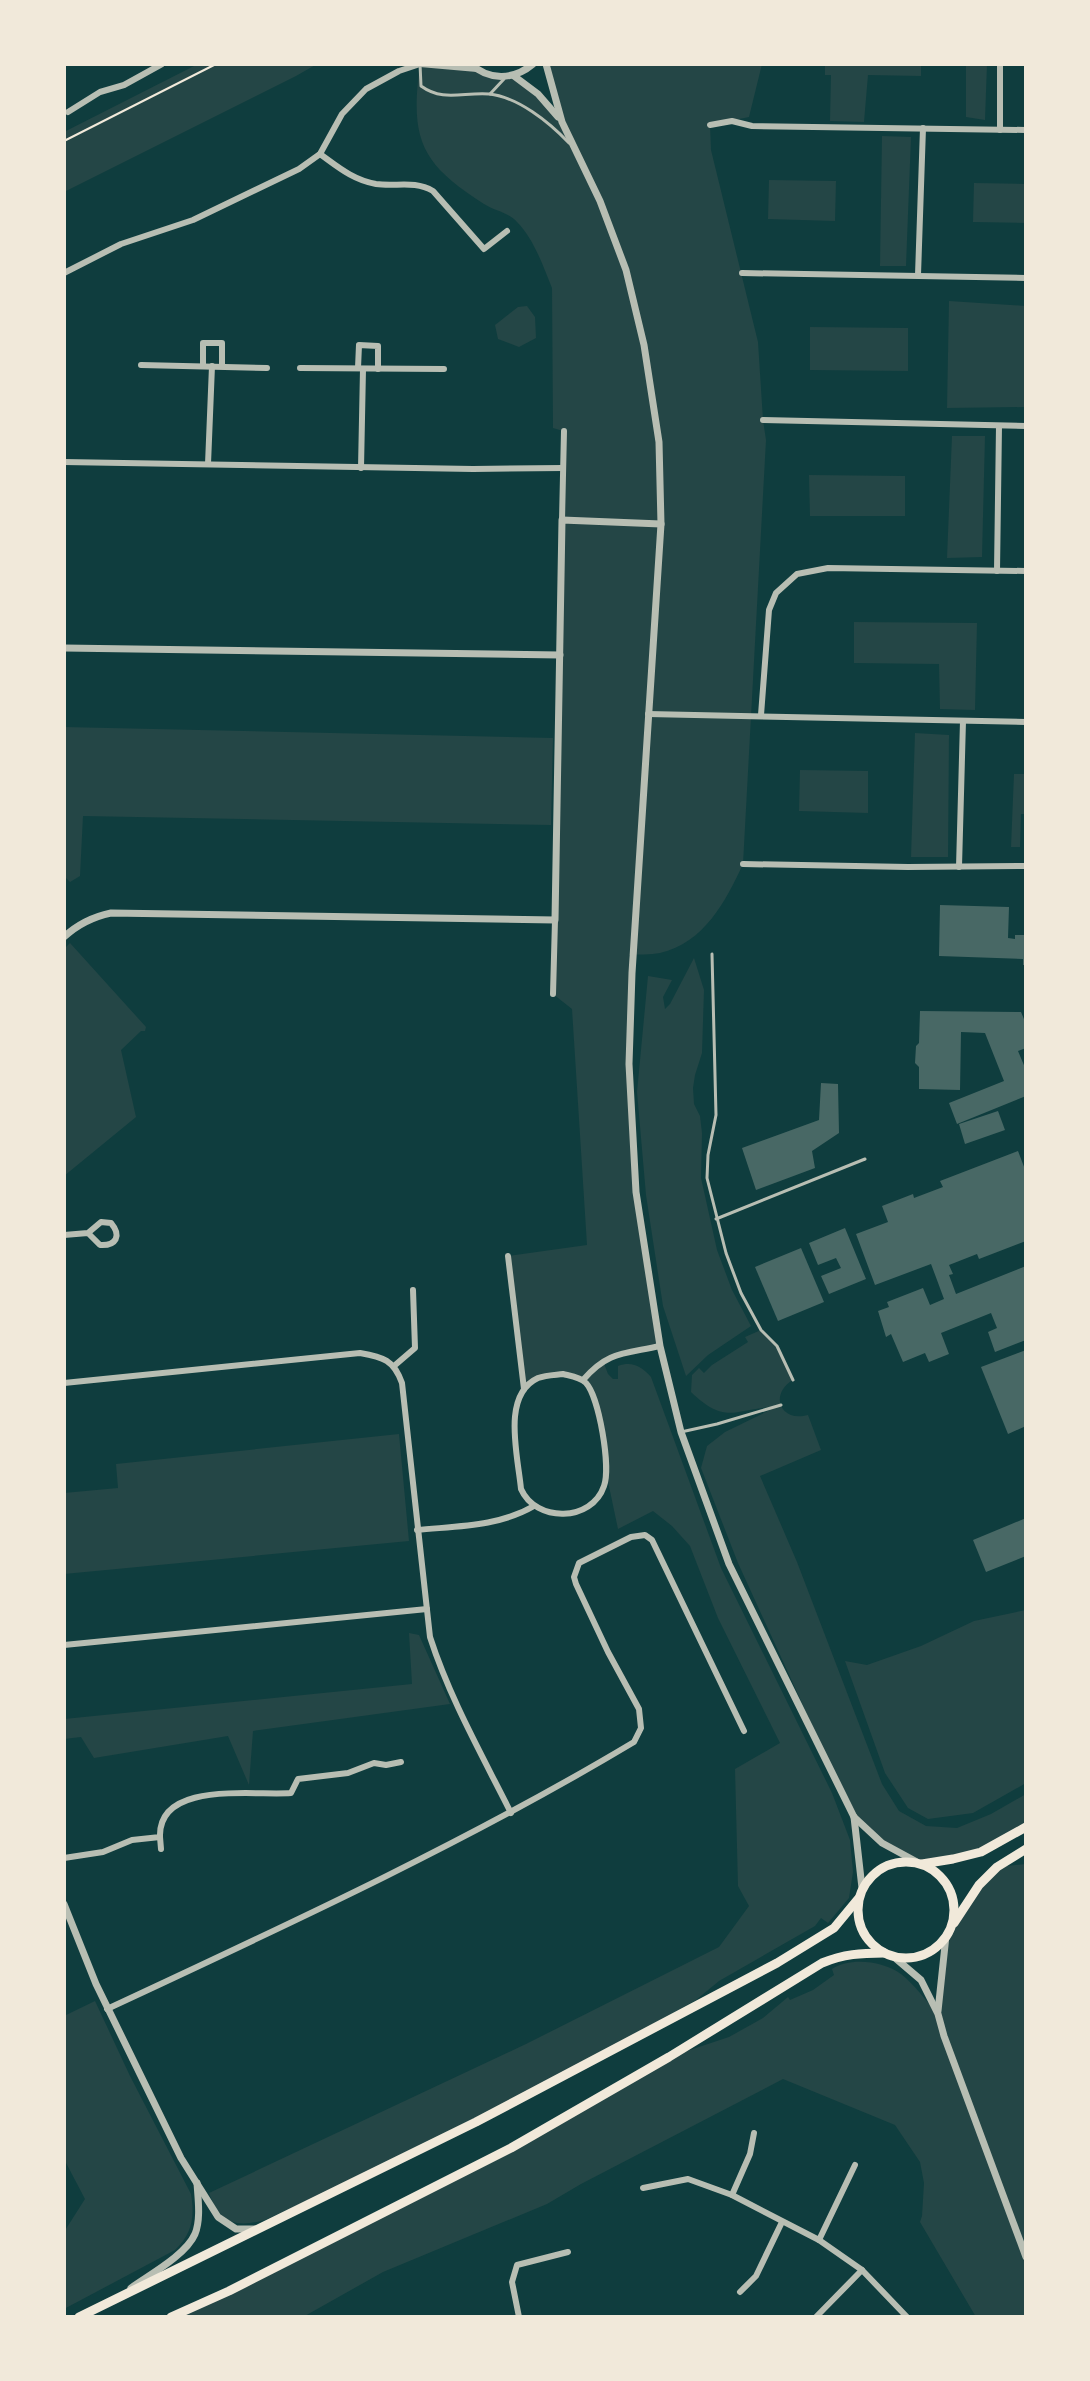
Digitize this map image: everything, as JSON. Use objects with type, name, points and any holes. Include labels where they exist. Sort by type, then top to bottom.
[{"type":"main road","points":[[889,1955],[871,1944],[857,1916],[862,1888],[872,1875],[885,1865],[901,1861],[919,1863],[981,1852],[1025,1828]]},
{"type":"main road","points":[[171,2317],[229,2291],[511,2148],[831,1959],[855,1953],[909,1958],[924,1955],[937,1947],[948,1933],[979,1885],[997,1867],[1026,1849]]},
{"type":"main road","points":[[919,1863],[939,1874],[950,1890],[954,1909],[948,1933]]},
{"type":"main road","points":[[79,2317],[476,2122],[777,1963],[834,1928],[858,1899]]},
{"type":"street","points":[[64,273],[121,244],[193,220],[299,169],[320,154],[342,114],[366,89],[399,71],[420,64],[474,67],[484,73],[510,76],[538,94],[562,122],[578,152],[626,270],[644,345],[659,442],[661,524],[634,938],[629,1064],[636,1192],[660,1346],[681,1432],[729,1564],[854,1817],[862,1888]]},
{"type":"street","points":[[510,76],[533,64]]},
{"type":"street","points":[[546,64],[562,122]]},
{"type":"street","points":[[1000,64],[1000,130]]},
{"type":"street","points":[[68,112],[100,92],[124,85],[158,65]]},
{"type":"street","points":[[710,125],[732,121],[752,126],[1026,130]]},
{"type":"street","points":[[918,275],[923,128]]},
{"type":"street","points":[[320,154],[347,174],[364,181],[422,185],[433,191],[484,249],[507,231]]},
{"type":"street","points":[[742,273],[1026,278]]},
{"type":"street","points":[[203,366],[203,343],[222,343],[222,366]]},
{"type":"street","points":[[361,468],[359,345],[378,346],[378,369]]},
{"type":"street","points":[[141,365],[267,368]]},
{"type":"street","points":[[208,464],[212,366]]},
{"type":"street","points":[[300,368],[444,369]]},
{"type":"street","points":[[763,420],[1026,426]]},
{"type":"street","points":[[997,571],[999,426]]},
{"type":"street","points":[[553,994],[564,431]]},
{"type":"street","points":[[64,462],[361,468],[563,468]]},
{"type":"street","points":[[562,520],[661,524]]},
{"type":"street","points":[[761,715],[769,610],[776,593],[797,574],[828,568],[1026,571]]},
{"type":"street","points":[[64,648],[560,655]]},
{"type":"street","points":[[648,714],[1026,722]]},
{"type":"street","points":[[959,867],[963,721]]},
{"type":"street","points":[[743,864],[1026,866]]},
{"type":"street","points":[[64,937],[75,927],[111,913],[555,920]]},
{"type":"street","points":[[64,1235],[88,1233],[101,1222],[111,1223],[117,1234],[115,1241],[109,1245],[100,1245],[88,1233]]},
{"type":"street","points":[[508,1256],[524,1389]]},
{"type":"street","points":[[394,1366],[415,1348],[413,1290]]},
{"type":"street","points":[[583,1380],[596,1365],[612,1356],[660,1346]]},
{"type":"street","points":[[64,1383],[360,1353],[377,1356],[394,1366],[402,1383],[430,1637],[455,1705],[511,1813]]},
{"type":"street","points":[[563,1374],[583,1380],[594,1396],[605,1460],[605,1485],[593,1503],[567,1514],[541,1511],[526,1499],[521,1489],[514,1415],[524,1389],[538,1378],[563,1374]]},
{"type":"street","points":[[417,1530],[492,1523],[509,1519],[534,1506]]},
{"type":"street","points":[[107,2009],[511,1813],[634,1742],[641,1728],[639,1709],[608,1652],[574,1577],[579,1563],[631,1537],[645,1535],[652,1540],[744,1731]]},
{"type":"street","points":[[64,1645],[427,1609]]},
{"type":"street","points":[[161,1849],[160,1830],[170,1810],[186,1799],[245,1793],[291,1793],[298,1779],[348,1773],[374,1763],[386,1765],[401,1762]]},
{"type":"street","points":[[854,1817],[882,1843],[919,1863]]},
{"type":"street","points":[[64,1858],[103,1852],[132,1840],[160,1837]]},
{"type":"street","points":[[64,1904],[66,1918],[107,2009],[181,2158],[218,2217],[236,2229],[257,2229]]},
{"type":"street","points":[[938,2014],[948,1933]]},
{"type":"street","points":[[889,1955],[921,1980],[938,2014],[1026,2257]]},
{"type":"street","points":[[732,2195],[750,2154],[754,2133]]},
{"type":"street","points":[[819,2240],[855,2165]]},
{"type":"street","points":[[643,2188],[688,2179],[732,2195],[819,2240],[862,2270],[907,2317]]},
{"type":"street","points":[[113,2301],[182,2251],[195,2235],[197,2182]]},
{"type":"street","points":[[740,2292],[756,2276],[782,2222]]},
{"type":"street","points":[[519,2317],[512,2282],[517,2265],[568,2252]]},
{"type":"street","points":[[816,2317],[862,2270]]},
{"type":"lane","points":[[420,64],[421,86],[434,95],[490,94],[520,105],[556,129],[578,152]]},
{"type":"lane","points":[[490,94],[510,76]]},
{"type":"lane","points":[[712,954],[716,1115],[706,1168],[716,1219],[741,1293],[761,1330],[777,1346],[793,1380]]},
{"type":"lane","points":[[716,1219],[865,1159]]},
{"type":"lane","points":[[681,1432],[781,1405]]},
{"type":"path","points":[[64,141],[216,64]]},
{"type":"shaded area","points":[[198,64],[317,64],[64,192],[64,132]]},
{"type":"shaded area","points":[[420,64],[514,76],[561,120],[546,64],[762,64],[749,117],[710,125],[711,150],[758,342],[766,440],[743,864],[712,919],[689,940],[660,953],[629,955],[632,973],[629,1064],[636,1192],[660,1346],[603,1361],[613,1379],[618,1379],[618,1366],[628,1364],[640,1367],[651,1377],[721,1568],[832,1793],[850,1840],[853,1872],[849,1898],[828,1923],[821,1918],[815,1926],[719,1981],[696,2000],[476,2122],[265,2220],[237,2223],[218,2211],[209,2193],[526,2044],[719,1947],[749,1906],[738,1886],[735,1769],[780,1743],[718,1618],[690,1546],[653,1511],[618,1529],[597,1405],[589,1387],[573,1376],[539,1378],[524,1389],[508,1256],[587,1245],[572,1009],[553,994],[563,431],[553,428],[552,288],[533,245],[517,222],[462,189],[433,161],[424,147],[417,112]]},
{"type":"shaded area","points":[[825,64],[921,64],[921,76],[868,75],[864,122],[830,121],[831,75],[825,75]]},
{"type":"shaded area","points":[[966,64],[987,64],[985,120],[966,117]]},
{"type":"shaded area","points":[[882,136],[911,137],[906,266],[880,266]]},
{"type":"shaded area","points":[[769,180],[836,181],[835,221],[768,219]]},
{"type":"shaded area","points":[[974,183],[1026,184],[1026,223],[973,222]]},
{"type":"shaded area","points":[[949,301],[1026,306],[1026,407],[947,408]]},
{"type":"shaded area","points":[[527,306],[535,317],[536,338],[519,347],[498,339],[495,325],[518,307]]},
{"type":"shaded area","points":[[810,327],[908,328],[908,371],[810,370]]},
{"type":"shaded area","points":[[952,436],[985,436],[982,557],[947,558]]},
{"type":"shaded area","points":[[809,475],[905,476],[905,516],[810,516]]},
{"type":"shaded area","points":[[854,622],[977,623],[975,710],[940,709],[939,664],[854,663]]},
{"type":"shaded area","points":[[64,727],[553,738],[551,825],[83,816],[80,876],[70,882],[64,876]]},
{"type":"shaded area","points":[[915,733],[949,735],[948,857],[911,857]]},
{"type":"shaded area","points":[[800,770],[868,771],[868,813],[799,811]]},
{"type":"shaded area","points":[[1014,774],[1026,774],[1026,814],[1021,814],[1020,847],[1011,847]]},
{"type":"shaded area","points":[[70,943],[146,1027],[121,1050],[136,1117],[64,1176],[64,949]]},
{"type":"shaded area","points":[[694,958],[704,990],[702,1053],[693,1088],[702,1133],[701,1178],[717,1250],[732,1290],[751,1326],[708,1355],[686,1376],[663,1306],[646,1195],[637,1092],[648,976],[672,980],[663,997],[665,1009]]},
{"type":"shaded area","points":[[761,1330],[777,1346],[793,1380],[781,1392],[781,1406],[790,1415],[808,1415],[821,1450],[760,1476],[797,1562],[882,1784],[899,1811],[926,1826],[957,1828],[991,1814],[1026,1794],[1026,1827],[981,1852],[922,1864],[882,1843],[854,1817],[738,1563],[701,1468],[707,1446],[725,1432],[776,1407],[732,1413],[714,1409],[691,1392],[692,1375],[699,1368],[704,1373],[748,1342],[745,1337]]},
{"type":"shaded area","points":[[399,1434],[409,1541],[64,1574],[64,1493],[118,1488],[116,1464]]},
{"type":"shaded area","points":[[1026,1610],[1026,1783],[973,1813],[928,1819],[908,1808],[885,1773],[845,1661],[867,1665],[921,1646],[974,1621]]},
{"type":"shaded area","points":[[409,1633],[419,1635],[450,1704],[253,1731],[249,1785],[228,1736],[94,1758],[81,1737],[64,1739],[64,1719],[412,1684]]},
{"type":"shaded area","points":[[1026,1864],[1026,2317],[976,2317],[920,2222],[924,2183],[920,2162],[895,2125],[783,2079],[547,2204],[383,2272],[303,2317],[171,2317],[511,2148],[669,2057],[729,2037],[763,2018],[788,1997],[790,2000],[813,1990],[834,1975],[832,1969],[839,1965],[866,1962],[894,1970],[911,1983],[937,2013],[946,1936],[950,1929],[979,1885],[997,1867]]},
{"type":"shaded area","points":[[95,2001],[191,2194],[193,2210],[189,2231],[175,2250],[64,2309],[64,2232],[85,2199],[64,2159],[64,2016]]},
{"type":"building","points":[[940,905],[1009,907],[1008,938],[1026,935],[1026,965],[1023,965],[1023,959],[939,956]]},
{"type":"building","points":[[920,1011],[1021,1012],[1026,1024],[1026,1048],[1018,1051],[1026,1070],[1026,1096],[957,1124],[949,1103],[1004,1081],[985,1033],[961,1032],[960,1090],[919,1089],[919,1067],[915,1063]]},
{"type":"building","points":[[821,1083],[838,1084],[839,1133],[812,1151],[815,1168],[756,1190],[742,1148],[819,1120]]},
{"type":"building","points":[[998,1111],[1005,1130],[965,1144],[959,1124]]},
{"type":"building","points":[[1018,1151],[1026,1172],[1026,1241],[979,1259],[977,1254],[949,1265],[953,1274],[949,1275],[956,1294],[1026,1266],[1026,1340],[995,1352],[988,1332],[997,1328],[991,1313],[941,1333],[949,1354],[929,1362],[925,1353],[903,1362],[891,1334],[886,1337],[878,1311],[889,1307],[887,1302],[923,1288],[930,1305],[944,1299],[931,1264],[875,1285],[856,1234],[888,1222],[882,1206],[943,1187],[940,1181]]},
{"type":"building","points":[[845,1228],[866,1279],[829,1294],[821,1276],[841,1268],[836,1258],[818,1265],[809,1243]]},
{"type":"building","points":[[801,1248],[824,1302],[778,1321],[755,1267]]},
{"type":"building","points":[[1026,1350],[1026,1426],[1008,1434],[981,1367]]},
{"type":"building","points":[[1026,1518],[1026,1556],[986,1572],[973,1540]]}]
